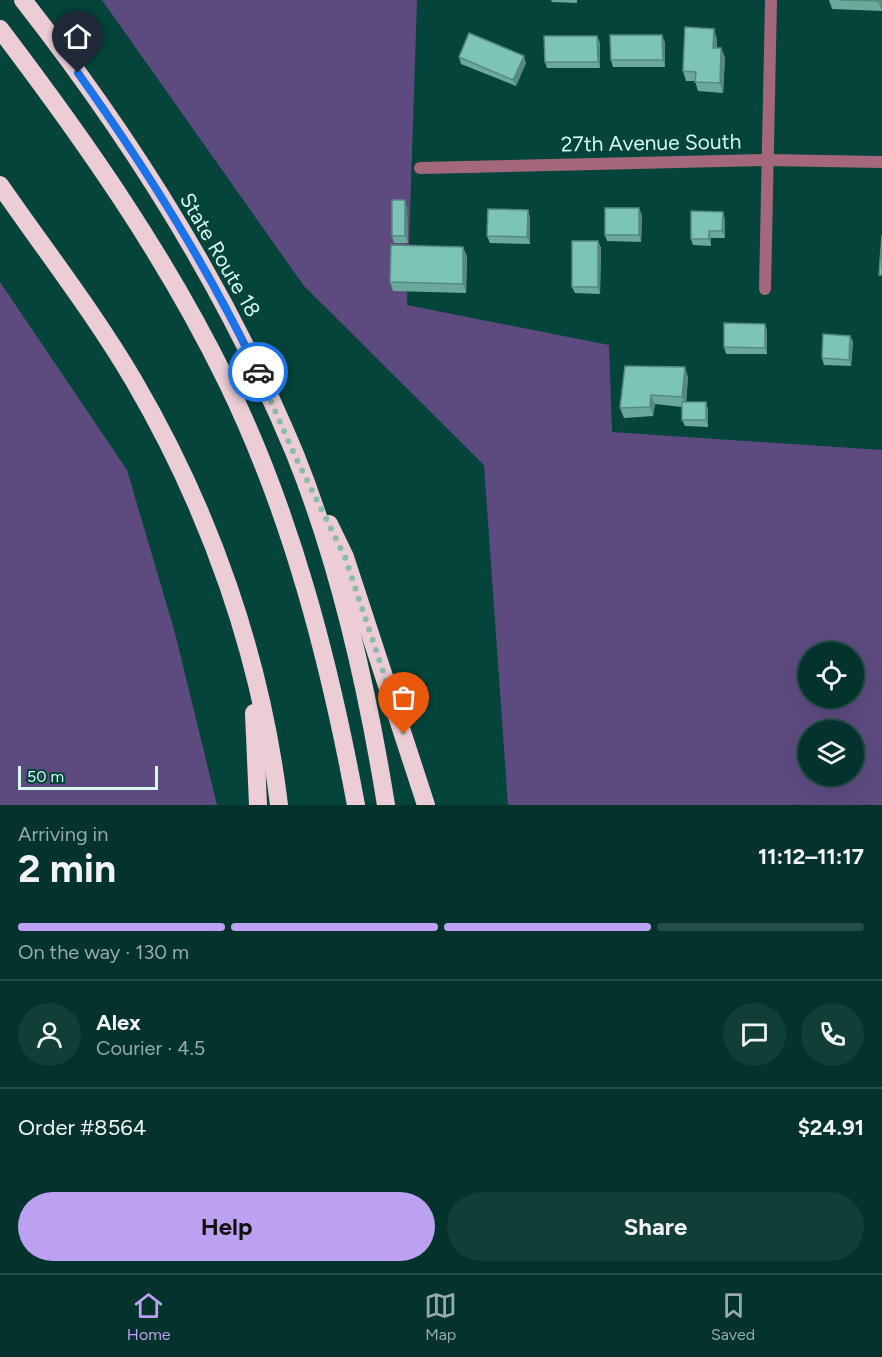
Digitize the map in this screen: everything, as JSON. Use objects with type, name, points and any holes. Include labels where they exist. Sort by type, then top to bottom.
[{"type":"highway","name":"State Route 18","points":[[22,0],[128,143],[235,323],[295,456],[317,515],[344,604],[375,738],[386,805]]},
{"type":"highway","points":[[29,0],[53,39]]},
{"type":"highway","points":[[0,28],[72,123],[135,218],[186,304],[227,383],[260,458],[321,636],[356,805]]},
{"type":"highway","points":[[0,186],[108,340],[161,430],[204,520],[250,654],[275,766],[279,805]]},
{"type":"highway","points":[[295,456],[345,557],[426,805]]},
{"type":"highway","points":[[250,654],[258,805]]},
{"type":"street","points":[[765,289],[771,0]]},
{"type":"street","name":"27th Avenue South","points":[[420,168],[766,160],[882,162]]},
{"type":"shaded area","points":[[102,0],[417,0],[407,305],[609,345],[612,432],[882,450],[882,805],[508,805],[484,465],[304,286]]},
{"type":"shaded area","points":[[0,282],[127,470],[175,633],[217,805],[0,805]]},
{"type":"building","points":[[685,27],[714,29],[713,48],[721,48],[720,83],[695,82],[696,72],[683,71]]},
{"type":"building","points":[[469,33],[524,56],[513,80],[459,57]]},
{"type":"building","points":[[610,35],[662,35],[663,60],[611,60]]},
{"type":"building","points":[[544,36],[597,36],[598,62],[545,62]]},
{"type":"building","points":[[392,200],[405,200],[405,236],[392,236]]},
{"type":"building","points":[[605,208],[639,208],[639,235],[605,235]]},
{"type":"building","points":[[488,209],[528,210],[527,237],[487,236]]},
{"type":"building","points":[[691,211],[723,212],[722,231],[709,231],[709,239],[691,239]]},
{"type":"building","points":[[882,235],[882,275],[879,275]]},
{"type":"building","points":[[572,241],[598,241],[598,287],[572,287]]},
{"type":"building","points":[[391,245],[463,247],[463,284],[390,282]]},
{"type":"building","points":[[724,323],[765,324],[765,348],[724,347]]},
{"type":"building","points":[[823,334],[850,336],[849,360],[822,358]]},
{"type":"building","points":[[625,366],[685,367],[682,397],[651,395],[650,407],[620,408]]},
{"type":"building","points":[[682,402],[706,402],[706,420],[682,420]]},
{"type":"way so far","points":[[258,372],[295,456],[345,557],[404,734]]},
{"type":"route","points":[[78,73],[128,143],[197,256],[230,314],[258,372]]}]
